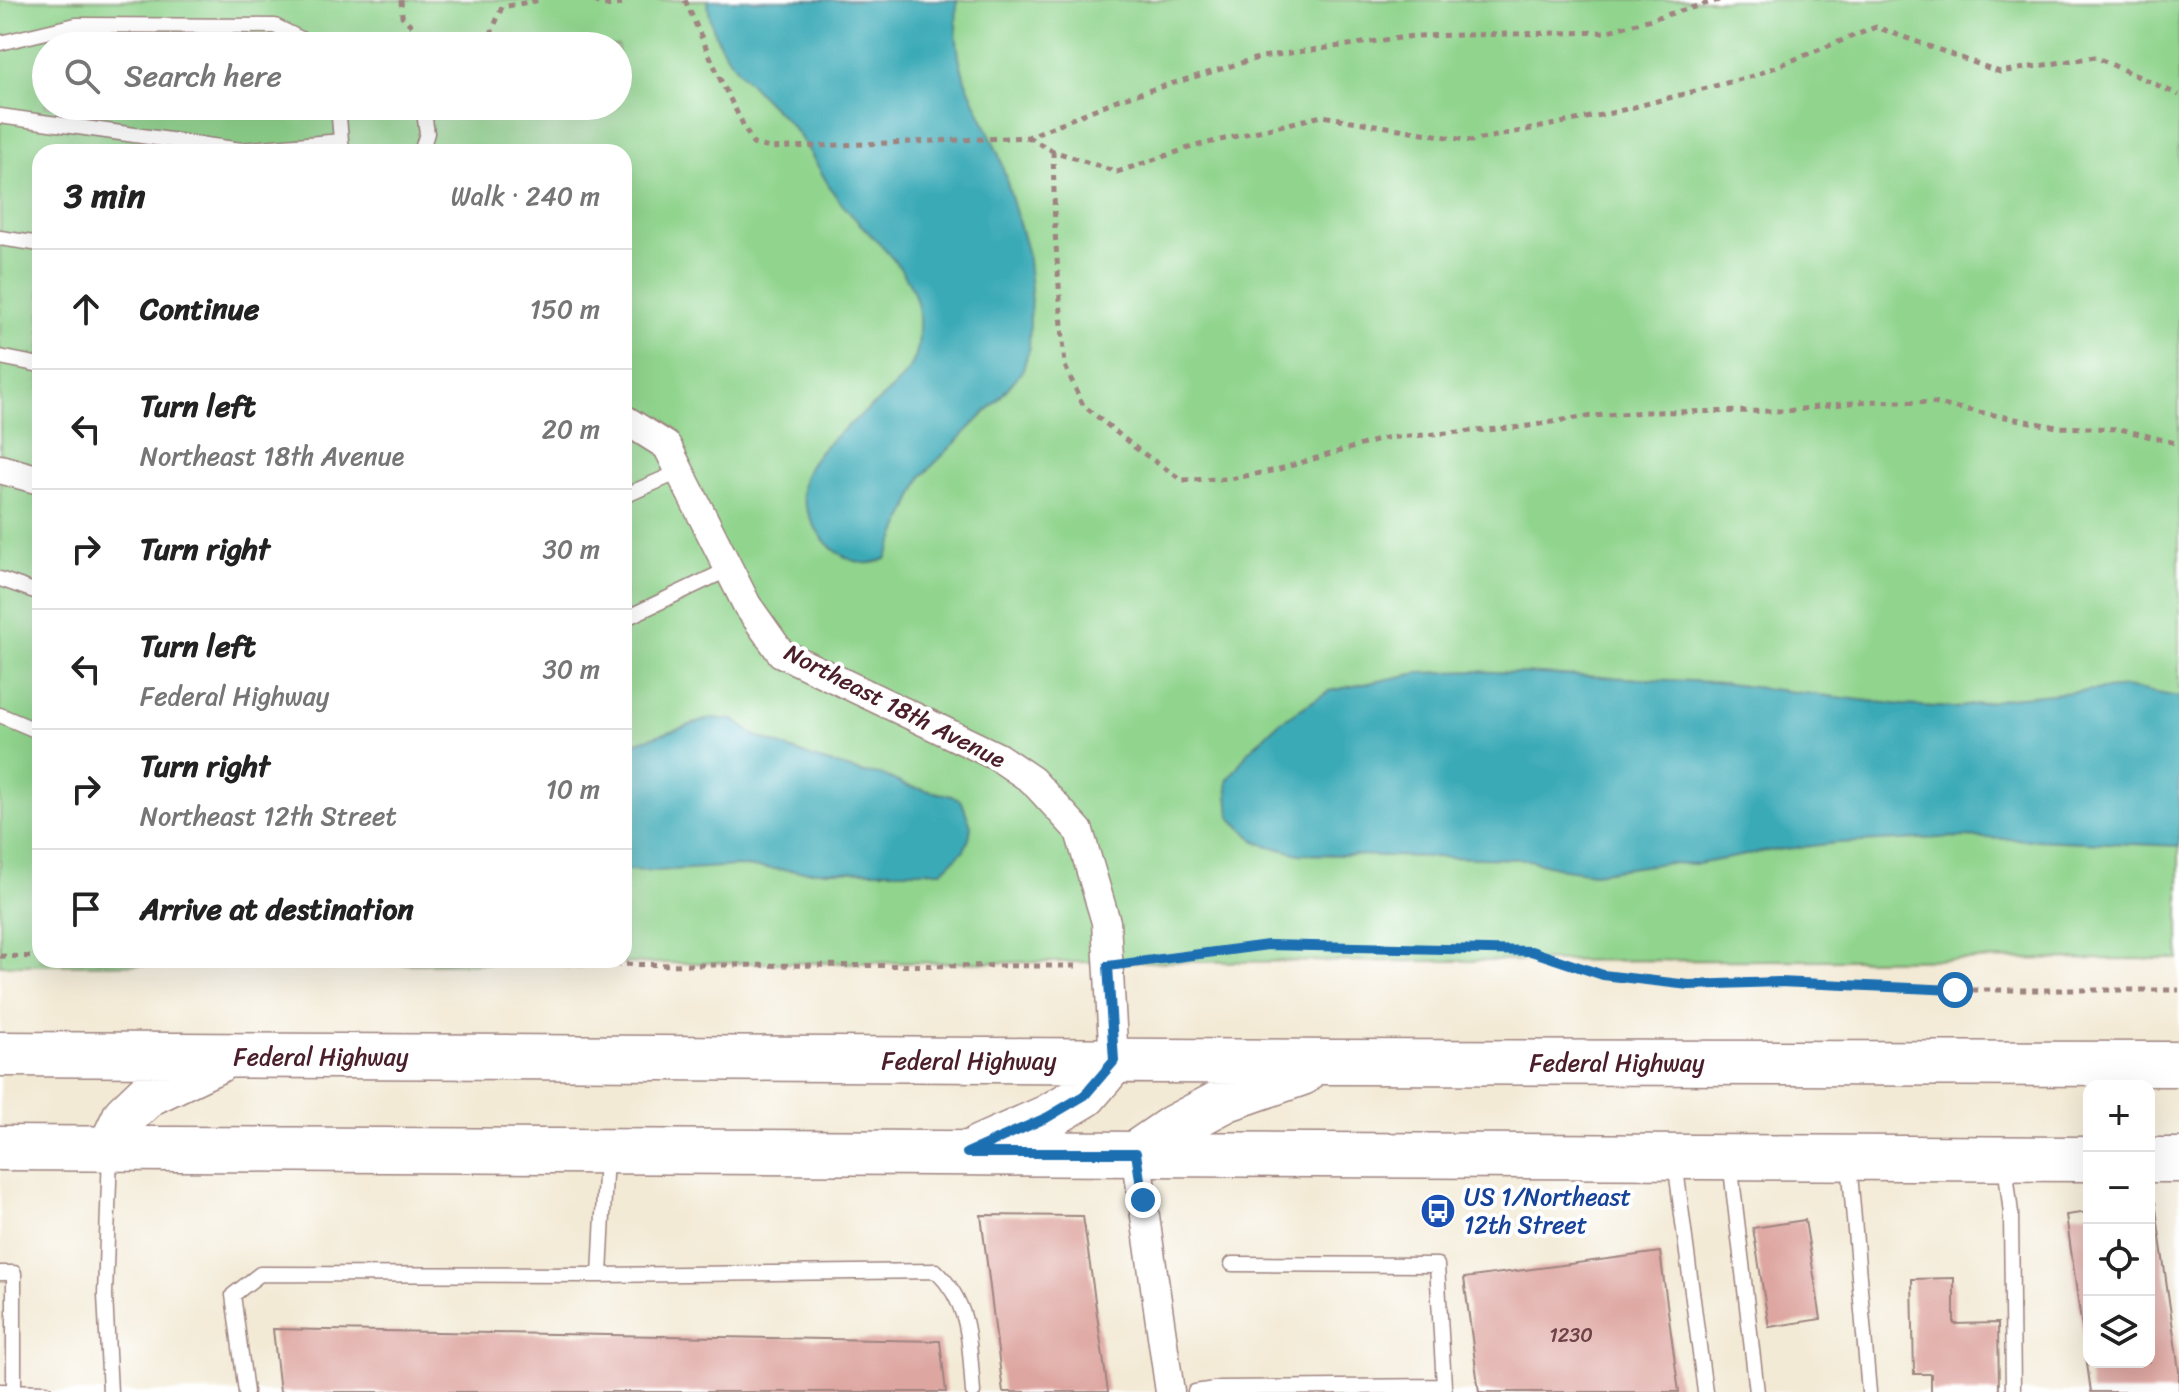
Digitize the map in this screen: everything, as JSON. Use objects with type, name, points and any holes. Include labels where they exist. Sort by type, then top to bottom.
[{"type":"main road","name":"Federal Highway","points":[[0,1054],[2179,1064]]},
{"type":"main road","points":[[110,1148],[125,1116],[148,1094],[227,1057]]},
{"type":"main road","points":[[967,1153],[1048,1117],[1085,1095],[1114,1061]]},
{"type":"main road","points":[[1136,1153],[1174,1127],[1227,1099],[1335,1062]]},
{"type":"main road","points":[[0,1148],[2083,1159]]},
{"type":"main road","points":[[2155,1160],[2179,1160]]},
{"type":"street","name":"Northeast 18th Avenue","points":[[632,424],[667,446],[747,605],[781,653],[998,757],[1032,780],[1079,831],[1106,922],[1114,1061]]},
{"type":"street","points":[[0,469],[32,478]]},
{"type":"street","points":[[1136,1153],[1170,1392]]},
{"type":"lane","points":[[46,32],[76,25],[275,26],[287,32]]},
{"type":"lane","points":[[0,43],[32,35]]},
{"type":"lane","points":[[0,116],[198,144]]},
{"type":"lane","points":[[339,120],[342,144]]},
{"type":"lane","points":[[424,144],[427,133],[425,120]]},
{"type":"lane","points":[[0,238],[32,243]]},
{"type":"lane","points":[[0,357],[32,363]]},
{"type":"lane","points":[[632,493],[679,472]]},
{"type":"lane","points":[[632,615],[729,569]]},
{"type":"lane","points":[[0,579],[32,590]]},
{"type":"lane","points":[[0,715],[32,729]]},
{"type":"lane","points":[[110,1148],[105,1295],[110,1392]]},
{"type":"lane","points":[[600,1275],[606,1151]]},
{"type":"lane","points":[[1674,1156],[1705,1392]]},
{"type":"lane","points":[[1729,1157],[1757,1392]]},
{"type":"lane","points":[[1848,1158],[1869,1392]]},
{"type":"lane","points":[[2004,1158],[2011,1214],[2013,1392]]},
{"type":"lane","points":[[1195,1392],[1221,1388],[1444,1389],[1437,1265],[1232,1264]]},
{"type":"lane","points":[[246,1392],[233,1295],[260,1274],[600,1275],[936,1271],[952,1286],[967,1319],[973,1392]]},
{"type":"lane","points":[[0,1273],[14,1273],[14,1391]]},
{"type":"lane","points":[[0,1391],[46,1392]]},
{"type":"path","points":[[401,0],[402,16],[417,32]]},
{"type":"path","points":[[492,32],[502,7],[540,0]]},
{"type":"path","points":[[594,0],[603,6],[624,4],[626,0]]},
{"type":"path","points":[[685,0],[753,144],[770,148],[1028,137],[1117,100],[1261,57],[1414,36],[1605,32],[1719,0]]},
{"type":"path","points":[[1028,137],[1053,151],[1117,172],[1195,146],[1322,116],[1471,141],[1611,113],[1753,76],[1876,27],[2000,72],[2095,57],[2179,95]]},
{"type":"path","points":[[1053,151],[1055,232],[1065,366],[1083,405],[1137,449],[1182,480],[1230,479],[1276,470],[1385,438],[1523,427],[1581,417],[1786,411],[1867,401],[1932,403],[2057,427],[2120,429],[2179,444]]},
{"type":"path","points":[[632,965],[1108,966],[1268,945],[1531,951],[1603,975],[1689,985],[1779,982],[1955,990],[2179,990]]},
{"type":"path","points":[[0,956],[32,957]]},
{"type":"green space","points":[[0,0],[2179,0],[2179,959],[632,963],[632,144],[32,144],[32,965],[0,965]]},
{"type":"water","points":[[708,0],[957,0],[956,32],[965,80],[999,155],[1027,251],[1031,290],[1029,348],[1023,370],[996,402],[922,476],[886,559],[880,561],[857,562],[830,547],[810,517],[802,487],[809,467],[820,452],[887,394],[912,364],[919,334],[916,298],[909,282],[888,253],[838,199],[799,135],[726,54],[711,20]]},
{"type":"water","points":[[1474,671],[1712,682],[1902,705],[1955,708],[2010,698],[2126,687],[2179,697],[2179,846],[1961,837],[1837,843],[1698,864],[1664,863],[1594,873],[1524,859],[1299,854],[1258,843],[1230,817],[1227,781],[1248,752],[1280,722],[1329,691],[1418,673]]},
{"type":"water","points":[[712,718],[734,720],[754,735],[813,758],[952,796],[962,802],[971,826],[969,839],[964,850],[942,871],[799,871],[737,866],[632,870],[632,743]]},
{"type":"building","points":[[2155,1202],[2179,1371],[2179,1392],[2091,1392],[2088,1368],[2155,1368]]},
{"type":"building","points":[[2083,1213],[2083,1335],[2066,1215]]},
{"type":"building","points":[[981,1215],[1083,1216],[1108,1392],[1003,1392]]},
{"type":"building","points":[[1805,1220],[1821,1319],[1769,1327],[1753,1228]]},
{"type":"building","points":[[1660,1252],[1679,1392],[1479,1392],[1464,1278]]},
{"type":"building","points":[[1954,1278],[1954,1324],[1998,1323],[1999,1392],[1931,1392],[1931,1374],[1914,1374],[1912,1279]]},
{"type":"building","points":[[273,1329],[940,1341],[946,1392],[280,1392]]},
{"type":"place","name":"US 1/Northeast 12th Street","points":[[1438,1211]]},
{"type":"route","points":[[1143,1200],[1136,1153],[967,1153],[1048,1117],[1085,1095],[1114,1061],[1108,966],[1268,945],[1531,951],[1603,975],[1689,985],[1779,982],[1955,990]]}]
